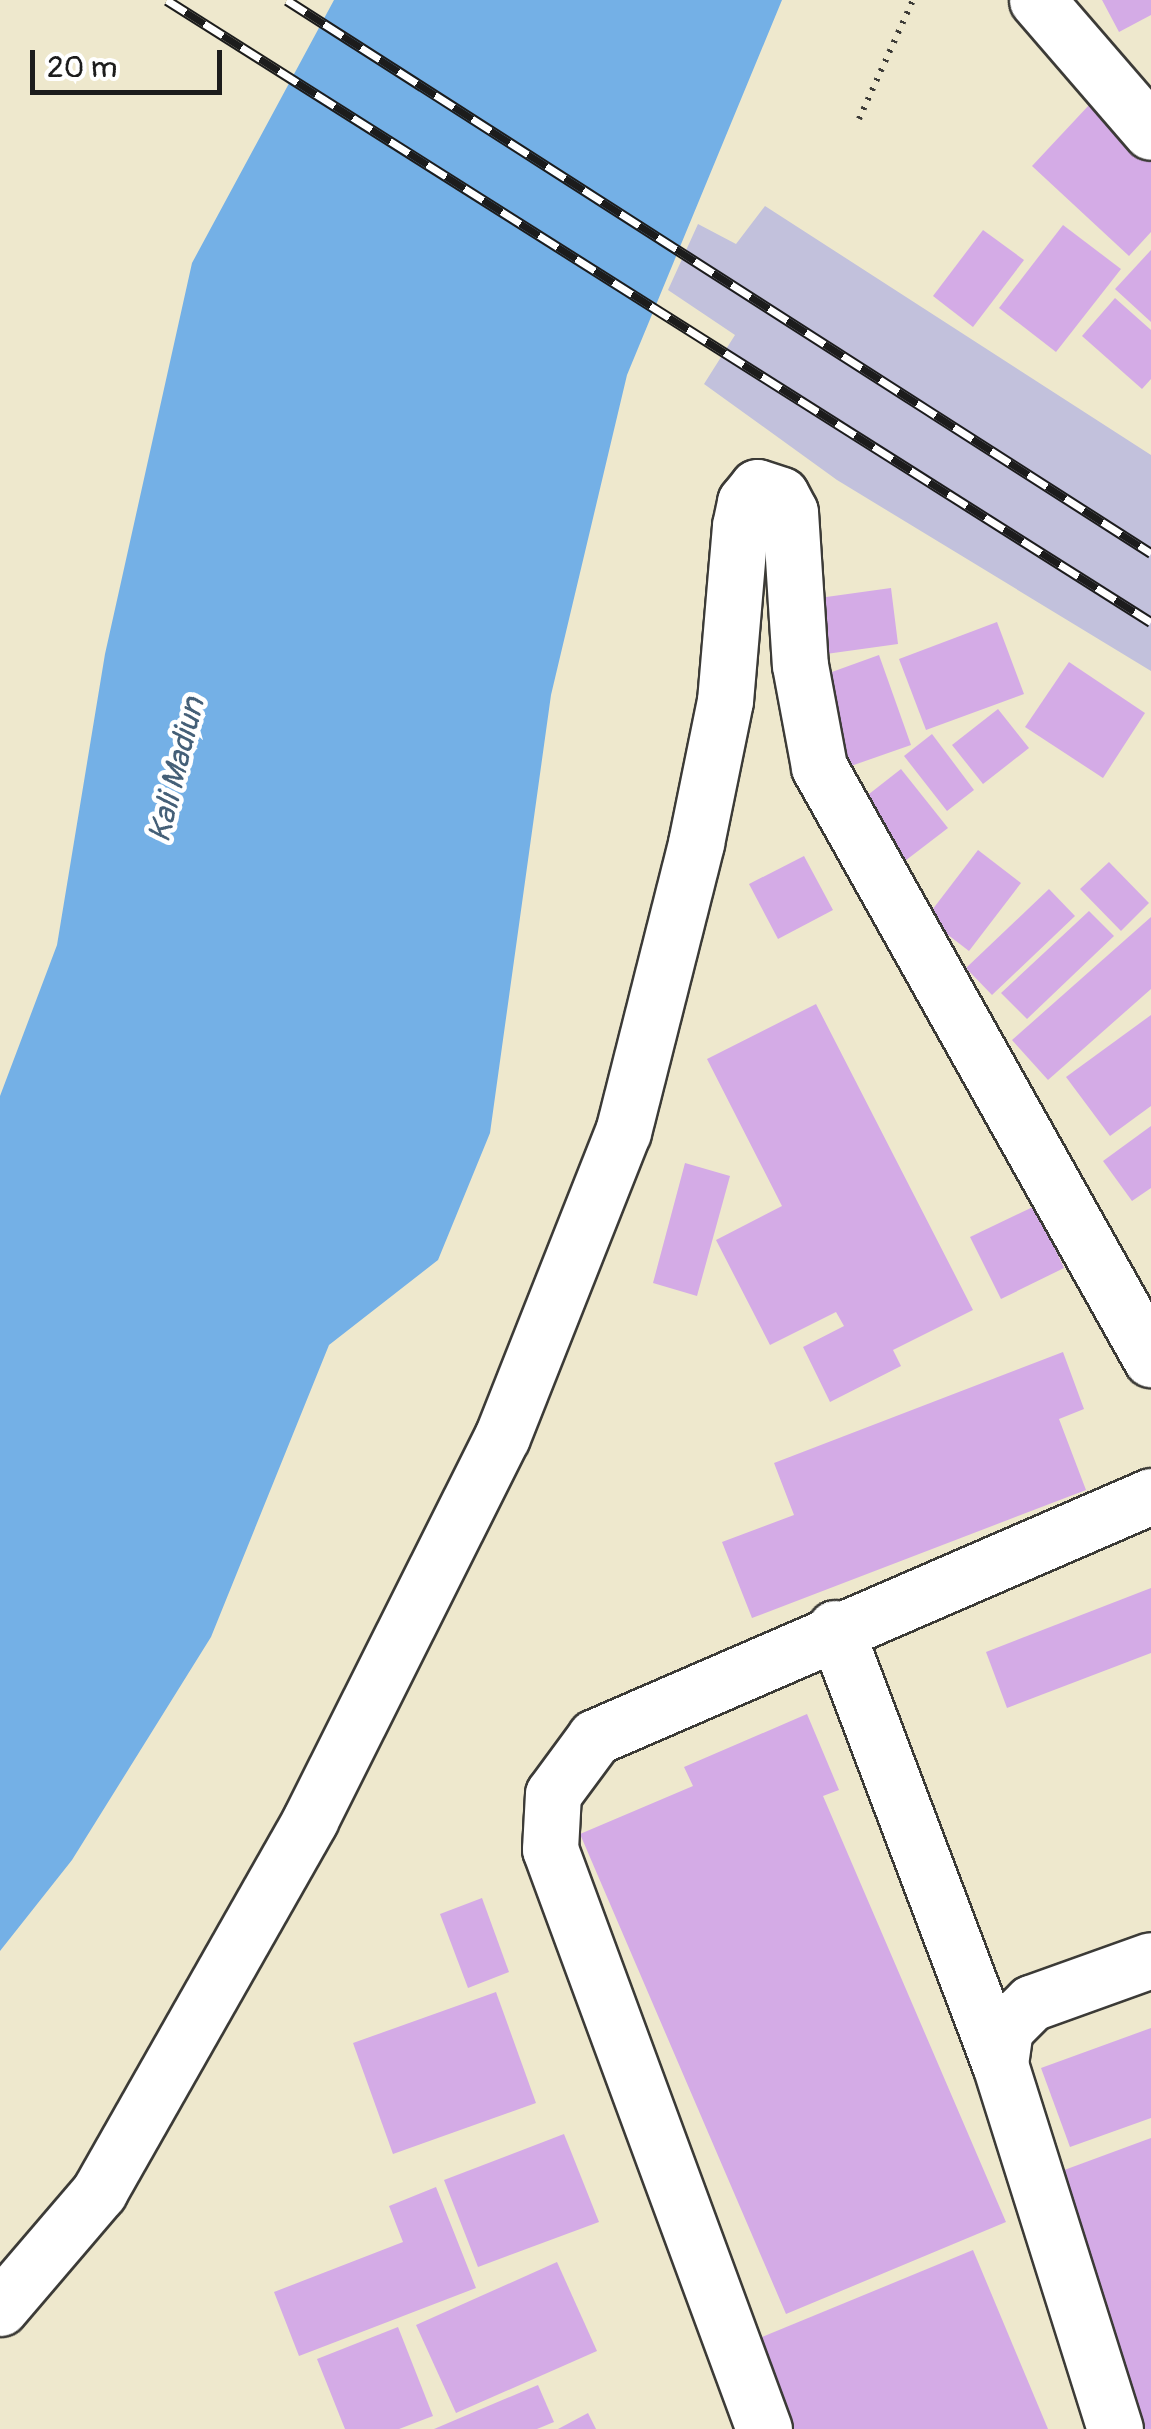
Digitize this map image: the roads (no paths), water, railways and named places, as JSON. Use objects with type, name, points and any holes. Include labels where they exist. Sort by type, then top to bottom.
[{"type":"street","points":[[1037,0],[1151,132]]},
{"type":"street","points":[[0,2308],[108,2175],[310,1820],[502,1437],[623,1132],[696,843],[725,701],[740,526],[745,502],[757,487],[781,495],[790,512],[800,665],[818,767],[1151,1359]]},
{"type":"street","points":[[764,2429],[550,1849],[553,1794],[595,1736],[835,1628],[1151,1496]]},
{"type":"street","points":[[835,1628],[1000,2064],[1114,2429]]},
{"type":"street","points":[[1000,2064],[1005,2029],[1031,2003],[1151,1960]]},
{"type":"water","name":"Kali Madiun","points":[[334,0],[782,0],[627,375],[551,695],[490,1133],[438,1260],[329,1345],[211,1637],[72,1860],[0,1951],[0,1096],[57,945],[105,654],[192,263]]},
{"type":"railway","points":[[167,0],[1151,622]]},
{"type":"railway","points":[[287,0],[1151,553]]}]
